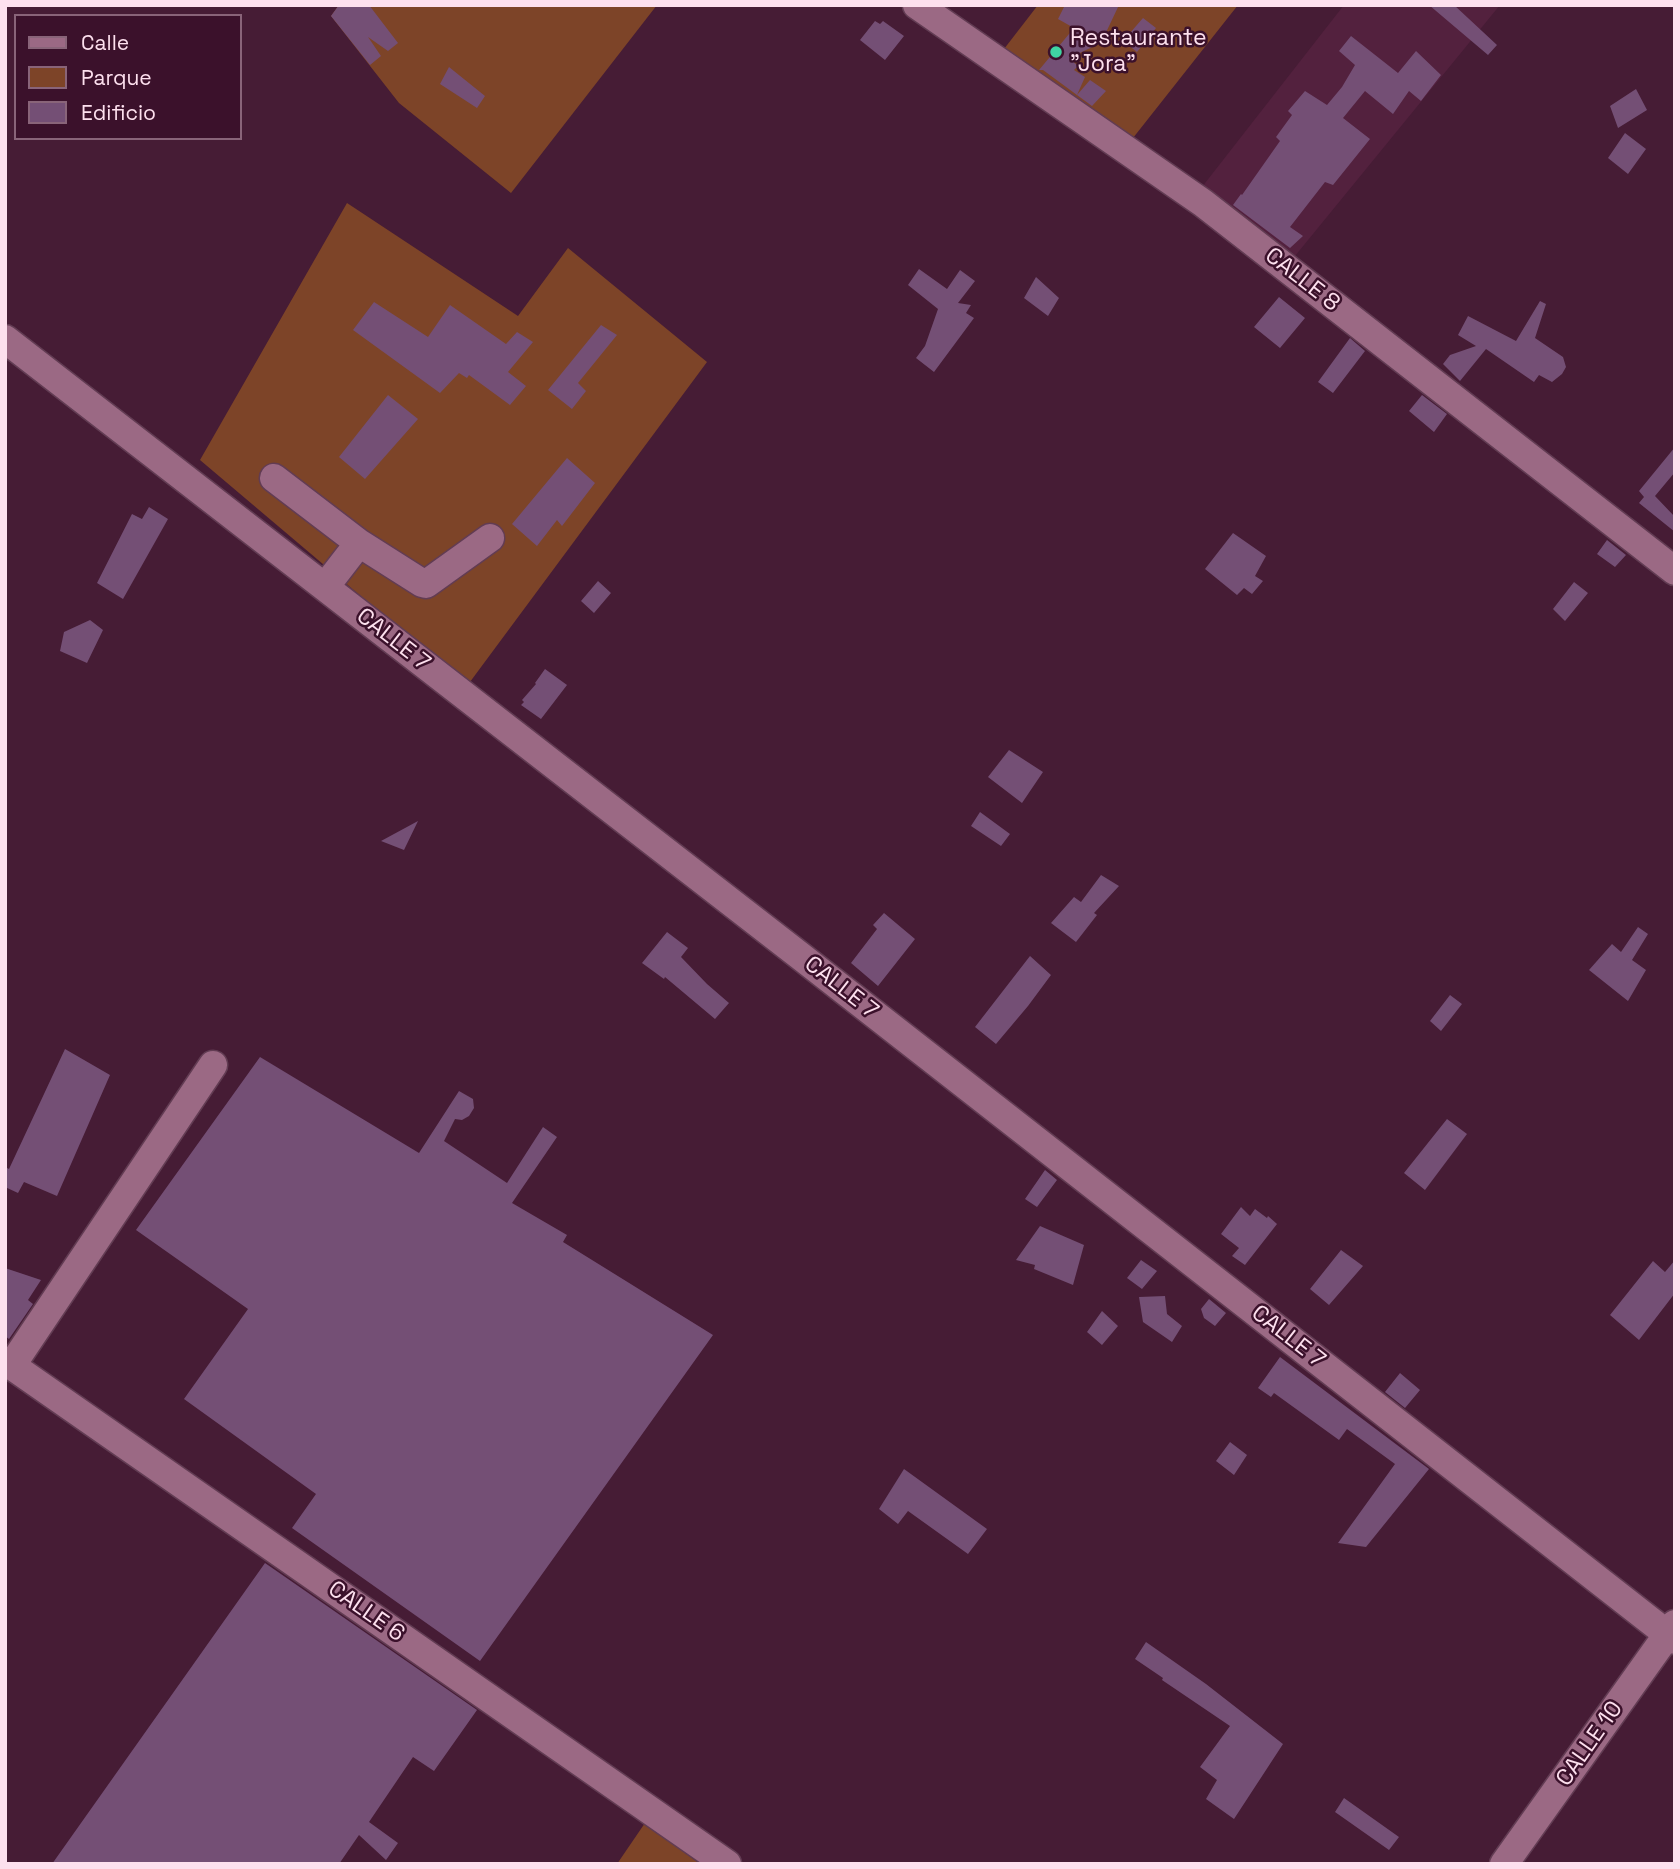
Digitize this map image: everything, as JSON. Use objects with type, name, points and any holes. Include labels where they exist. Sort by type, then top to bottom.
[{"type":"street","name":"CALLE 8","points":[[918,5],[1203,203],[1675,571]]},
{"type":"street","name":"CALLE 7","points":[[5,340],[1672,1633]]},
{"type":"street","points":[[275,478],[359,542],[422,583],[426,584],[490,538]]},
{"type":"street","points":[[325,587],[359,542]]},
{"type":"street","points":[[8,1363],[213,1065]]},
{"type":"street","name":"CALLE 6","points":[[8,1363],[727,1864]]},
{"type":"street","name":"CALLE 10","points":[[1504,1864],[1672,1633]]},
{"type":"shaded area","points":[[1344,5],[1500,5],[1295,256],[1202,187]]},
{"type":"green space","points":[[339,5],[657,5],[511,193],[399,103],[331,16]]},
{"type":"green space","points":[[1038,5],[1238,5],[1133,138],[1004,49]]},
{"type":"green space","points":[[347,203],[518,316],[568,248],[707,362],[467,686],[200,460]]},
{"type":"green space","points":[[645,1823],[700,1864],[617,1864]]},
{"type":"building","points":[[339,5],[369,5],[398,43],[388,51],[368,37],[381,56],[370,65],[331,16]]},
{"type":"building","points":[[1065,5],[1119,5],[1101,43],[1069,58],[1078,66],[1074,70],[1085,77],[1077,95],[1043,70],[1039,70],[1074,28],[1058,19]]},
{"type":"building","points":[[1429,5],[1454,5],[1497,45],[1488,55]]},
{"type":"building","points":[[1143,18],[1156,28],[1137,52],[1123,41]]},
{"type":"building","points":[[875,21],[880,24],[883,21],[904,36],[885,60],[860,40]]},
{"type":"building","points":[[1351,36],[1398,73],[1416,51],[1441,75],[1421,101],[1409,91],[1393,114],[1365,91],[1343,118],[1370,139],[1333,185],[1325,182],[1290,227],[1303,236],[1290,248],[1233,205],[1280,141],[1276,137],[1292,115],[1288,111],[1305,91],[1327,105],[1342,87],[1355,65],[1339,51]]},
{"type":"building","points":[[449,67],[485,96],[477,108],[440,84]]},
{"type":"building","points":[[1090,80],[1106,91],[1092,106],[1077,95]]},
{"type":"building","points":[[1636,89],[1647,110],[1618,128],[1610,106]]},
{"type":"building","points":[[1625,133],[1646,149],[1628,174],[1608,158]]},
{"type":"building","points":[[919,269],[947,289],[960,270],[975,281],[958,303],[971,305],[966,313],[974,318],[934,372],[916,358],[925,346],[938,309],[908,285]]},
{"type":"building","points":[[1036,277],[1059,298],[1048,316],[1024,298]]},
{"type":"building","points":[[1279,297],[1305,318],[1280,348],[1254,327]]},
{"type":"building","points":[[1540,301],[1546,304],[1535,338],[1563,357],[1566,367],[1552,382],[1539,375],[1534,382],[1486,349],[1460,381],[1443,364],[1450,355],[1476,346],[1458,335],[1468,316],[1516,341]]},
{"type":"building","points":[[374,302],[428,337],[450,305],[506,344],[517,332],[533,342],[508,372],[526,386],[510,405],[469,375],[467,378],[459,373],[440,393],[353,330]]},
{"type":"building","points":[[601,325],[617,335],[578,383],[586,391],[572,409],[548,390]]},
{"type":"building","points":[[1350,338],[1365,351],[1333,393],[1318,382]]},
{"type":"building","points":[[388,395],[418,419],[365,479],[339,457]]},
{"type":"building","points":[[1422,395],[1447,414],[1434,432],[1409,411]]},
{"type":"building","points":[[1675,447],[1675,472],[1655,496],[1675,517],[1675,532],[1639,503],[1644,497],[1639,491]]},
{"type":"building","points":[[567,458],[595,483],[562,526],[557,520],[537,546],[512,524]]},
{"type":"building","points":[[149,507],[168,519],[123,599],[97,583],[132,514],[142,519]]},
{"type":"building","points":[[1233,533],[1266,556],[1255,576],[1263,581],[1252,594],[1244,588],[1237,595],[1205,569]]},
{"type":"building","points":[[1607,540],[1626,555],[1615,567],[1597,554]]},
{"type":"building","points":[[598,581],[611,593],[594,613],[581,601]]},
{"type":"building","points":[[1574,582],[1588,593],[1565,621],[1553,609]]},
{"type":"building","points":[[90,620],[103,630],[87,663],[60,651],[64,632]]},
{"type":"building","points":[[545,669],[567,685],[541,719],[521,705]]},
{"type":"building","points":[[1009,750],[1043,772],[1022,803],[988,777]]},
{"type":"building","points":[[980,812],[1010,834],[1001,846],[971,826]]},
{"type":"building","points":[[418,821],[404,850],[381,841]]},
{"type":"building","points":[[1101,875],[1119,886],[1094,913],[1097,915],[1076,942],[1051,923],[1074,897],[1081,902]]},
{"type":"building","points":[[884,913],[915,939],[878,986],[851,963],[877,929],[873,925]]},
{"type":"building","points":[[1638,927],[1648,934],[1632,960],[1646,970],[1628,1001],[1589,970],[1612,944],[1621,952]]},
{"type":"building","points":[[667,932],[688,948],[681,957],[729,1003],[715,1019],[665,977],[664,979],[642,963]]},
{"type":"building","points":[[1030,956],[1051,975],[996,1044],[975,1027]]},
{"type":"building","points":[[1450,995],[1462,1004],[1441,1031],[1430,1021]]},
{"type":"building","points":[[65,1049],[110,1075],[57,1196],[24,1182],[18,1193],[5,1187],[5,1167],[9,1169]]},
{"type":"building","points":[[260,1057],[419,1153],[459,1091],[473,1099],[474,1108],[469,1116],[462,1120],[455,1119],[444,1141],[507,1183],[543,1127],[557,1137],[512,1203],[567,1235],[563,1242],[713,1335],[480,1661],[292,1528],[316,1494],[184,1399],[248,1309],[136,1230]]},
{"type":"building","points":[[1447,1119],[1467,1134],[1425,1190],[1404,1173]]},
{"type":"building","points":[[1045,1170],[1057,1180],[1037,1207],[1025,1199]]},
{"type":"building","points":[[1241,1207],[1250,1216],[1255,1209],[1277,1224],[1245,1265],[1232,1256],[1239,1248],[1221,1234]]},
{"type":"building","points":[[1040,1226],[1084,1245],[1073,1285],[1034,1269],[1035,1265],[1016,1260]]},
{"type":"building","points":[[1341,1250],[1363,1266],[1329,1305],[1310,1289]]},
{"type":"building","points":[[1141,1260],[1157,1271],[1142,1289],[1127,1278]]},
{"type":"building","points":[[1675,1260],[1675,1293],[1639,1340],[1610,1315],[1653,1261],[1665,1272]]},
{"type":"building","points":[[5,1268],[41,1280],[28,1300],[33,1304],[9,1339],[5,1336]]},
{"type":"building","points":[[1165,1296],[1167,1314],[1182,1326],[1172,1342],[1143,1322],[1139,1297]]},
{"type":"building","points":[[1209,1299],[1226,1313],[1215,1326],[1204,1318],[1201,1309]]},
{"type":"building","points":[[1102,1311],[1118,1326],[1102,1345],[1087,1332]]},
{"type":"building","points":[[1280,1357],[1429,1469],[1366,1547],[1338,1543],[1395,1464],[1347,1429],[1339,1440],[1274,1393],[1271,1397],[1258,1388]]},
{"type":"building","points":[[1400,1373],[1420,1390],[1405,1408],[1385,1392]]},
{"type":"building","points":[[1230,1442],[1247,1455],[1234,1475],[1216,1461]]},
{"type":"building","points":[[904,1469],[987,1529],[968,1554],[908,1511],[898,1524],[879,1509]]},
{"type":"building","points":[[265,1563],[477,1710],[434,1771],[413,1757],[369,1822],[398,1843],[386,1860],[359,1835],[339,1864],[52,1864]]},
{"type":"building","points":[[1146,1642],[1206,1684],[1283,1744],[1234,1819],[1206,1799],[1217,1780],[1200,1767],[1230,1726],[1135,1659]]},
{"type":"building","points":[[1344,1798],[1399,1837],[1389,1850],[1335,1812]]},
{"type":"place","name":"Restaurante \"Jora\"","points":[[1056,52]]}]
